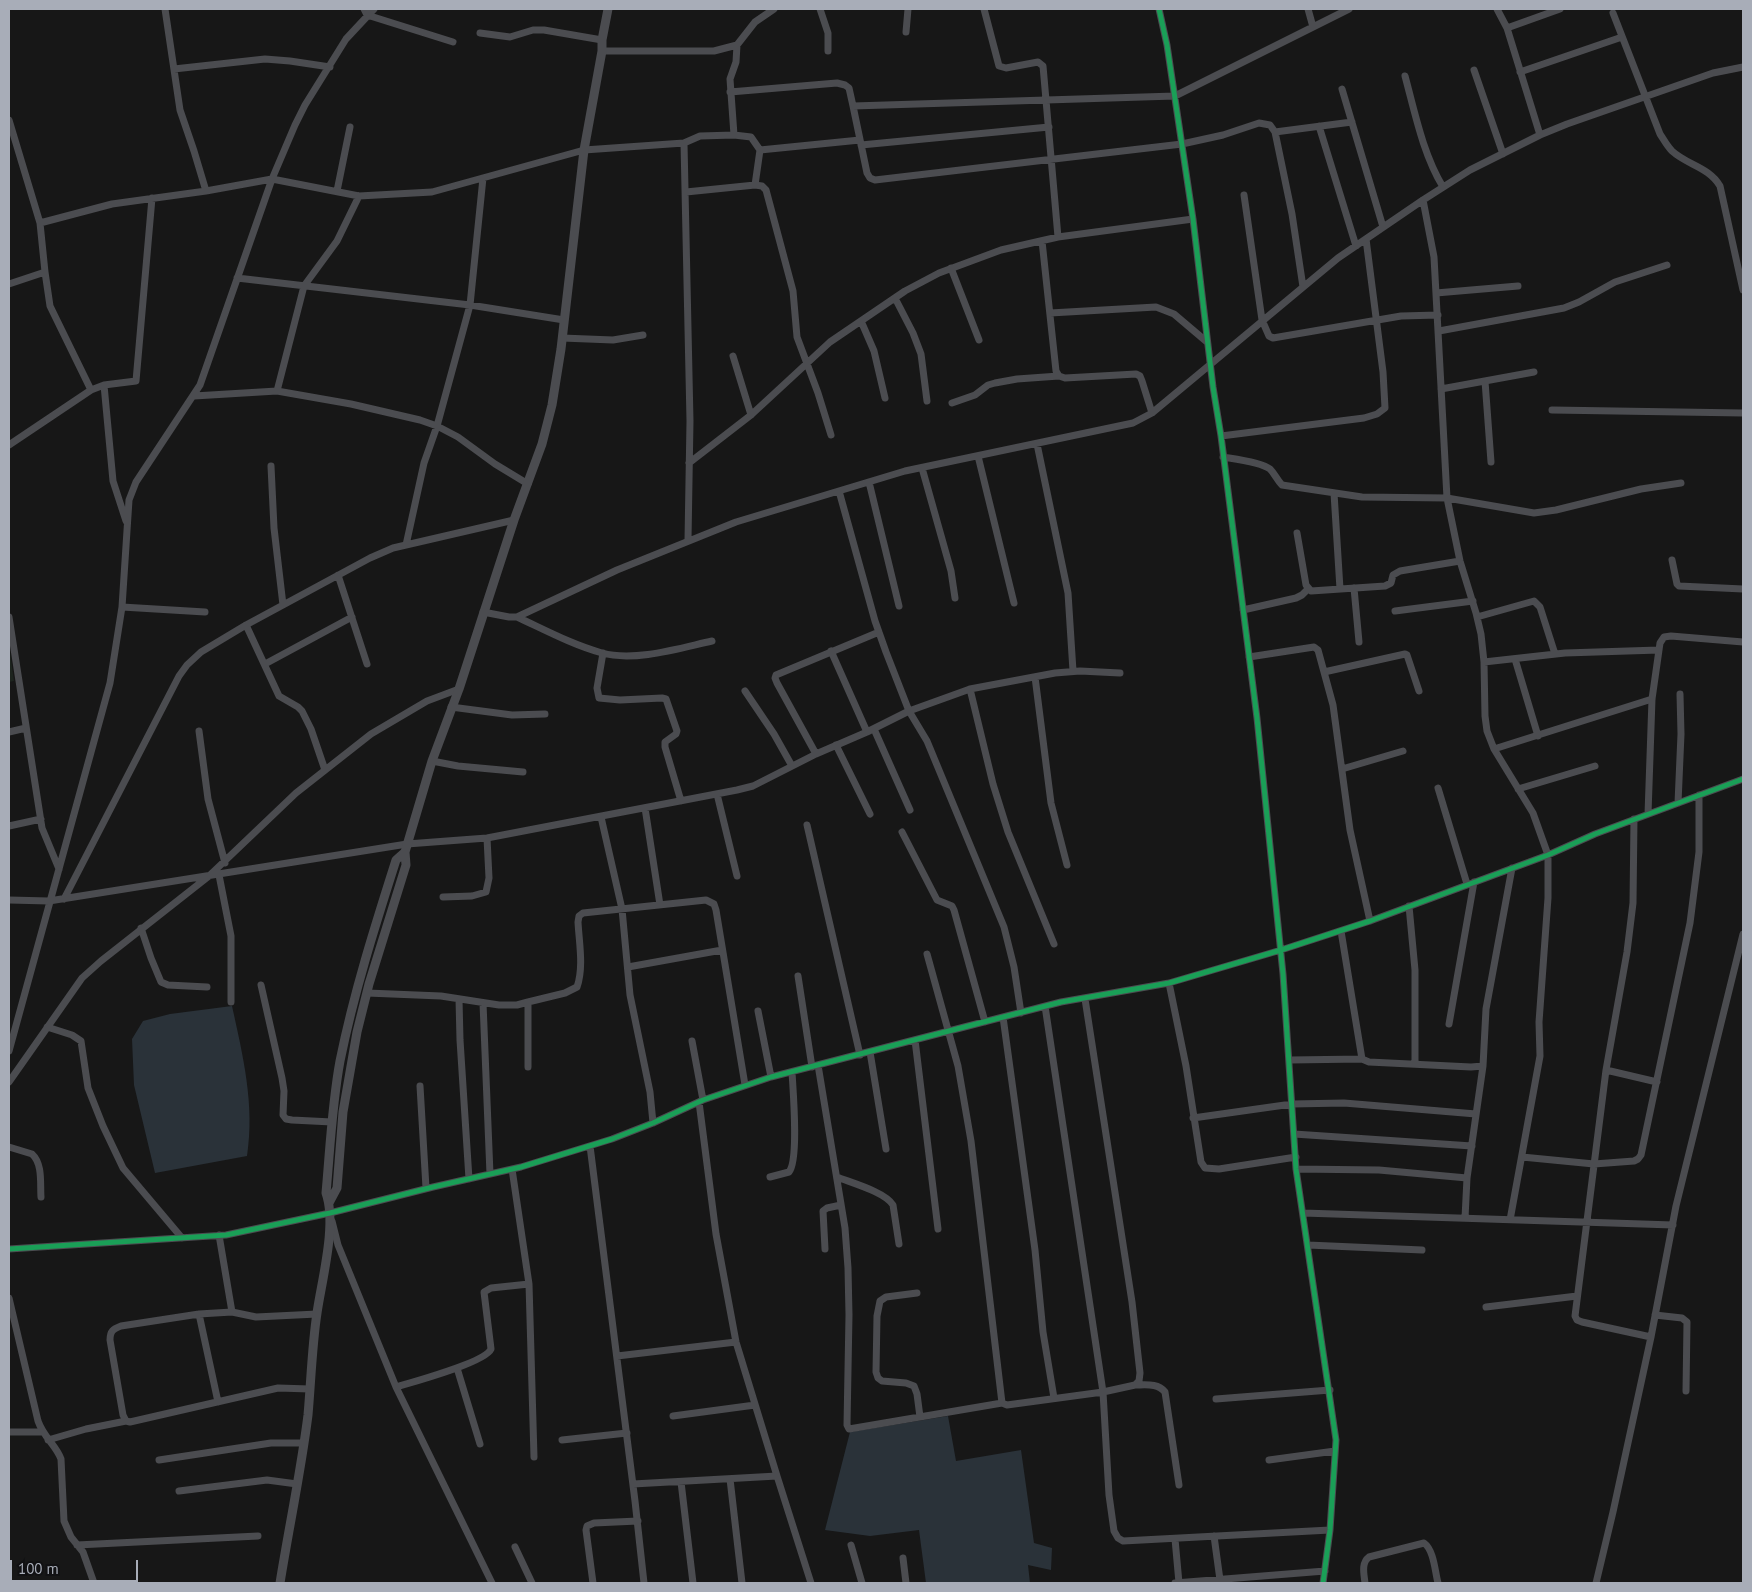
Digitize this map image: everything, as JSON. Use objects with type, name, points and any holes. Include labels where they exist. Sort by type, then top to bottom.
[{"type":"street","points":[[166,9],[180,110],[206,191]]},
{"type":"street","points":[[9,1051],[110,684],[122,607],[129,500],[136,482],[200,385],[272,179],[295,125],[305,105],[330,68],[346,39],[366,12],[374,9]]},
{"type":"street","points":[[329,1203],[337,1188],[343,1112],[357,1032],[406,865],[406,848],[432,761],[459,689],[514,520],[542,444],[552,405],[562,338],[584,150],[608,9]]},
{"type":"street","points":[[602,51],[714,51],[737,45],[756,22],[774,9]]},
{"type":"street","points":[[820,9],[828,34],[828,51]]},
{"type":"street","points":[[906,32],[908,9]]},
{"type":"street","points":[[984,9],[999,66],[1006,68],[1038,62],[1042,64],[1047,100],[1058,237]]},
{"type":"street","points":[[1159,9],[1167,45],[1193,220],[1207,342],[1249,657],[1281,950],[1296,1169],[1336,1440],[1330,1530],[1323,1583]]},
{"type":"street","points":[[1308,9],[1314,27]]},
{"type":"street","points":[[853,106],[1175,96],[1349,9]]},
{"type":"street","points":[[1497,9],[1507,28],[1540,135]]},
{"type":"street","points":[[1507,28],[1560,9]]},
{"type":"street","points":[[366,12],[453,42]]},
{"type":"street","points":[[1613,12],[1660,134],[1672,151],[1710,173],[1720,186],[1743,290]]},
{"type":"street","points":[[480,33],[510,36],[533,30],[544,30],[602,40]]},
{"type":"street","points":[[1520,72],[1622,37]]},
{"type":"street","points":[[734,135],[730,79],[736,62],[737,45]]},
{"type":"street","points":[[174,69],[265,59],[330,68]]},
{"type":"street","points":[[517,617],[617,570],[736,522],[922,468],[1133,423],[1152,413],[1338,258],[1470,170],[1540,135],[1713,74],[1742,69]]},
{"type":"street","points":[[1474,70],[1503,154]]},
{"type":"street","points":[[1405,76],[1416,119],[1435,174],[1443,187]]},
{"type":"street","points":[[730,92],[837,83],[845,84],[849,88],[867,173],[870,178],[875,180],[1182,144],[1259,124],[1270,124],[1275,132],[1292,214],[1302,287]]},
{"type":"street","points":[[1342,89],[1383,227]]},
{"type":"street","points":[[9,120],[40,222],[50,306],[91,390]]},
{"type":"street","points":[[1275,132],[1352,122]]},
{"type":"street","points":[[1319,126],[1356,246]]},
{"type":"street","points":[[337,191],[350,127]]},
{"type":"street","points":[[760,150],[1049,127]]},
{"type":"street","points":[[40,222],[112,204],[206,191],[272,179],[360,196],[432,192],[584,150],[684,143],[700,136],[734,135],[751,137],[760,150],[755,184]]},
{"type":"street","points":[[684,143],[689,463],[688,540]]},
{"type":"street","points":[[406,545],[424,463],[437,426],[470,305],[483,178]]},
{"type":"street","points":[[686,192],[755,184],[762,186],[766,190],[793,291],[797,337],[831,435]]},
{"type":"street","points":[[1244,195],[1262,320],[1266,333],[1273,338],[1401,316],[1438,315]]},
{"type":"street","points":[[277,391],[304,286],[337,241],[360,196]]},
{"type":"street","points":[[9,444],[91,390],[104,385],[136,380],[152,198]]},
{"type":"street","points":[[1423,200],[1434,257],[1448,498],[1460,561],[1477,617],[1484,662],[1487,731],[1494,749],[1533,814],[1548,854],[1548,898],[1539,1022],[1540,1056],[1510,1220]]},
{"type":"street","points":[[689,463],[751,415],[830,342],[895,298],[951,268],[1001,250],[1058,237],[1193,220]]},
{"type":"street","points":[[1220,436],[1364,418],[1381,412],[1385,408],[1386,403],[1366,240]]},
{"type":"street","points":[[1042,241],[1056,372],[1059,376]]},
{"type":"street","points":[[1439,331],[1564,308],[1615,282],[1667,265]]},
{"type":"street","points":[[951,268],[979,340]]},
{"type":"street","points":[[9,284],[45,272]]},
{"type":"street","points":[[237,278],[470,305],[564,320]]},
{"type":"street","points":[[1436,293],[1518,286]]},
{"type":"street","points":[[895,298],[921,354],[928,401]]},
{"type":"street","points":[[1050,314],[1156,307],[1174,314],[1207,342]]},
{"type":"street","points":[[861,321],[874,351],[885,398]]},
{"type":"street","points":[[562,338],[613,340],[642,335]]},
{"type":"street","points":[[733,356],[751,415]]},
{"type":"street","points":[[1441,389],[1534,372]]},
{"type":"street","points":[[952,403],[975,395],[988,385],[1002,381],[1059,376],[1065,378],[1136,374],[1142,381],[1152,413]]},
{"type":"street","points":[[1485,381],[1491,462]]},
{"type":"street","points":[[104,385],[113,481],[127,525]]},
{"type":"street","points":[[194,396],[277,391],[352,404],[420,420],[458,437],[495,464],[528,484]]},
{"type":"street","points":[[1552,410],[1743,412]]},
{"type":"street","points":[[1037,444],[1068,593],[1073,672]]},
{"type":"street","points":[[978,456],[1014,603]]},
{"type":"street","points":[[1223,457],[1266,466],[1282,485],[1362,497],[1448,498],[1534,513],[1616,494],[1680,483]]},
{"type":"street","points":[[271,466],[274,528],[283,605]]},
{"type":"street","points":[[922,468],[951,571],[956,598]]},
{"type":"street","points":[[869,482],[899,606]]},
{"type":"street","points":[[840,491],[879,632],[909,711],[927,741],[1004,927],[1014,967],[1021,1013]]},
{"type":"street","points":[[1334,493],[1340,589]]},
{"type":"street","points":[[64,899],[178,676],[201,652],[338,575],[393,548],[514,520]]},
{"type":"street","points":[[1297,533],[1308,589]]},
{"type":"street","points":[[1672,560],[1679,586],[1743,589]]},
{"type":"street","points":[[1308,589],[1315,591],[1385,586],[1400,571],[1460,561]]},
{"type":"street","points":[[338,575],[367,664]]},
{"type":"street","points":[[1354,588],[1359,642]]},
{"type":"street","points":[[1243,610],[1296,598],[1308,589]]},
{"type":"street","points":[[1395,611],[1473,601]]},
{"type":"street","points":[[1477,617],[1534,601],[1540,607],[1555,654]]},
{"type":"street","points":[[122,607],[205,612]]},
{"type":"street","points":[[483,612],[517,617],[571,642],[603,653],[629,655],[657,653],[712,641]]},
{"type":"street","points":[[9,617],[42,828],[59,870]]},
{"type":"street","points":[[265,664],[352,617]]},
{"type":"street","points":[[246,625],[279,696],[302,711],[311,729],[325,770]]},
{"type":"street","points":[[816,754],[775,678],[776,675],[879,632]]},
{"type":"street","points":[[1648,814],[1652,700],[1660,643],[1664,637],[1671,636],[1743,642]]},
{"type":"street","points":[[1249,657],[1314,647],[1318,650],[1333,705],[1350,830],[1370,921]]},
{"type":"street","points":[[1484,662],[1555,654],[1659,650]]},
{"type":"street","points":[[831,651],[910,810]]},
{"type":"street","points":[[603,653],[597,688],[599,698],[620,700],[657,698],[666,700],[677,731],[676,734],[665,742],[665,747],[681,801]]},
{"type":"street","points":[[1324,672],[1405,654],[1407,655],[1419,691]]},
{"type":"street","points":[[1515,659],[1538,736]]},
{"type":"street","points":[[9,900],[49,901],[209,876],[487,838],[717,794],[753,786],[816,754],[870,731],[909,711],[970,689],[1073,672],[1120,673]]},
{"type":"street","points":[[1035,677],[1051,803],[1067,865]]},
{"type":"street","points":[[9,1082],[82,978],[100,961],[209,876],[296,793],[371,734],[427,701],[459,689]]},
{"type":"street","points":[[970,689],[993,784],[1006,824],[1054,944]]},
{"type":"street","points":[[745,691],[774,734],[792,766]]},
{"type":"street","points":[[1678,803],[1681,734],[1680,694]]},
{"type":"street","points":[[1494,749],[1652,700]]},
{"type":"street","points":[[451,707],[512,715],[544,714]]},
{"type":"street","points":[[9,732],[26,728]]},
{"type":"street","points":[[199,731],[208,799],[224,863]]},
{"type":"street","points":[[836,745],[870,814]]},
{"type":"street","points":[[1342,769],[1403,751]]},
{"type":"street","points":[[432,761],[458,766],[523,772]]},
{"type":"street","points":[[1518,790],[1595,766]]},
{"type":"street","points":[[9,1249],[219,1235],[330,1213],[426,1188],[512,1170],[653,1124],[701,1101],[771,1077],[1045,1006],[1169,983],[1281,950],[1370,921],[1743,779]]},
{"type":"street","points":[[1438,788],[1467,884]]},
{"type":"street","points":[[717,794],[737,876]]},
{"type":"street","points":[[1522,1157],[1594,1164],[1634,1161],[1638,1159],[1643,1148],[1690,923],[1699,852],[1699,795]]},
{"type":"street","points":[[645,808],[660,905]]},
{"type":"street","points":[[601,817],[622,910],[630,995],[650,1092],[653,1124]]},
{"type":"street","points":[[1634,819],[1633,902],[1627,952],[1606,1070],[1575,1316],[1577,1320],[1651,1337]]},
{"type":"street","points":[[9,826],[41,820]]},
{"type":"street","points":[[807,825],[860,1055]]},
{"type":"street","points":[[902,832],[932,893],[937,900],[952,906],[954,910],[985,1022]]},
{"type":"street","points":[[443,897],[472,896],[486,892],[489,878],[487,838]]},
{"type":"street","points":[[406,848],[396,860],[354,1000],[340,1062],[332,1122],[326,1193],[341,1252],[396,1387],[492,1583]]},
{"type":"street","points":[[1465,1218],[1467,1178],[1482,1066],[1486,1009],[1512,868]]},
{"type":"street","points":[[219,875],[231,936],[231,1002]]},
{"type":"street","points":[[1449,1024],[1474,882]]},
{"type":"street","points":[[367,993],[440,996],[499,1005],[528,1002],[577,987],[581,966],[579,916],[583,913],[711,901],[716,910],[745,1085]]},
{"type":"street","points":[[1409,906],[1415,970],[1415,1064]]},
{"type":"street","points":[[142,928],[161,982],[168,985],[207,987]]},
{"type":"street","points":[[1341,930],[1362,1059]]},
{"type":"street","points":[[1596,1583],[1651,1337],[1673,1225],[1743,934]]},
{"type":"street","points":[[628,968],[722,950]]},
{"type":"street","points":[[927,954],[958,1066],[971,1141],[1002,1404]]},
{"type":"street","points":[[798,976],[845,1228],[848,1268],[847,1425],[849,1428],[1002,1404],[1007,1405],[1103,1392],[1135,1385],[1156,1386],[1162,1388],[1165,1392],[1179,1485]]},
{"type":"street","points":[[1169,983],[1186,1066],[1199,1155],[1205,1168],[1219,1169],[1296,1157]]},
{"type":"street","points":[[261,985],[282,1078],[284,1091],[283,1115],[286,1119],[292,1120],[332,1122]]},
{"type":"street","points":[[459,999],[469,1179]]},
{"type":"street","points":[[1085,999],[1132,1302],[1140,1374],[1139,1381],[1135,1385]]},
{"type":"street","points":[[528,1002],[528,1066]]},
{"type":"street","points":[[483,1003],[490,1174]]},
{"type":"street","points":[[1045,1006],[1103,1392],[1109,1495],[1114,1530],[1118,1538],[1122,1541],[1330,1530]]},
{"type":"street","points":[[758,1011],[771,1077]]},
{"type":"street","points":[[1003,1017],[1035,1250],[1043,1332],[1054,1398]]},
{"type":"street","points":[[47,1027],[78,1038],[81,1041],[88,1088],[103,1126],[124,1168],[182,1238]]},
{"type":"street","points":[[915,1040],[938,1229]]},
{"type":"street","points":[[692,1041],[701,1101],[716,1234],[736,1342],[811,1583]]},
{"type":"street","points":[[870,1052],[886,1149]]},
{"type":"street","points":[[1290,1060],[1362,1059],[1369,1062],[1482,1066]]},
{"type":"street","points":[[1606,1070],[1656,1082]]},
{"type":"street","points":[[770,1177],[789,1172],[793,1165],[792,1072]]},
{"type":"street","points":[[420,1086],[426,1188]]},
{"type":"street","points":[[1193,1118],[1292,1104],[1344,1103],[1476,1114]]},
{"type":"street","points":[[1294,1134],[1472,1146]]},
{"type":"street","points":[[590,1146],[638,1522],[644,1583]]},
{"type":"street","points":[[9,1147],[32,1154],[35,1157],[38,1164],[41,1197]]},
{"type":"street","points":[[1296,1169],[1380,1170],[1467,1178]]},
{"type":"street","points":[[512,1170],[529,1284],[534,1457]]},
{"type":"street","points":[[837,1177],[882,1195],[891,1201],[899,1244]]},
{"type":"street","points":[[825,1249],[824,1212],[826,1208],[841,1205]]},
{"type":"street","points":[[280,1583],[303,1443],[330,1213]]},
{"type":"street","points":[[1304,1213],[1587,1224],[1673,1225]]},
{"type":"street","points":[[219,1235],[232,1312]]},
{"type":"street","points":[[1308,1245],[1422,1250]]},
{"type":"street","points":[[396,1387],[457,1368],[482,1358],[490,1352],[484,1292],[491,1288],[529,1284]]},
{"type":"street","points":[[917,1293],[886,1297],[880,1302],[877,1316],[876,1372],[878,1378],[882,1381],[906,1383],[914,1386],[920,1417]]},
{"type":"street","points":[[1486,1307],[1577,1296]]},
{"type":"street","points":[[9,1298],[42,1432],[59,1453],[61,1459],[64,1521],[71,1537],[88,1562],[94,1583]]},
{"type":"street","points":[[126,1421],[123,1415],[110,1340],[110,1332],[114,1328],[199,1314],[232,1312],[256,1318],[317,1314]]},
{"type":"street","points":[[199,1314],[218,1402]]},
{"type":"street","points":[[1655,1315],[1682,1318],[1687,1322],[1686,1391]]},
{"type":"street","points":[[617,1356],[736,1342]]},
{"type":"street","points":[[457,1368],[480,1444]]},
{"type":"street","points":[[48,1440],[86,1429],[126,1421],[130,1422],[278,1388],[310,1389]]},
{"type":"street","points":[[1216,1399],[1330,1390]]},
{"type":"street","points":[[672,1416],[755,1405]]},
{"type":"street","points":[[9,1432],[42,1432]]},
{"type":"street","points":[[562,1440],[627,1433]]},
{"type":"street","points":[[158,1460],[271,1443],[303,1443]]},
{"type":"street","points":[[1269,1460],[1335,1451]]},
{"type":"street","points":[[633,1484],[777,1476]]},
{"type":"street","points":[[730,1479],[742,1583]]},
{"type":"street","points":[[179,1491],[267,1480],[296,1484]]},
{"type":"street","points":[[681,1482],[693,1583]]},
{"type":"street","points":[[593,1583],[587,1526],[594,1523],[638,1522]]},
{"type":"street","points":[[78,1545],[258,1536]]},
{"type":"street","points":[[1214,1536],[1220,1580]]},
{"type":"street","points":[[1175,1539],[1179,1583]]},
{"type":"street","points":[[1365,1583],[1364,1564],[1365,1560],[1369,1557],[1420,1543],[1424,1543],[1429,1548],[1438,1583]]},
{"type":"street","points":[[851,1545],[862,1583]]},
{"type":"street","points":[[515,1548],[532,1583]]},
{"type":"street","points":[[903,1558],[906,1583]]},
{"type":"street","points":[[1175,1583],[1325,1570]]},
{"type":"shaded area","points":[[9,646],[14,681],[9,682]]},
{"type":"shaded area","points":[[232,1006],[244,1062],[249,1099],[250,1118],[247,1156],[155,1173],[134,1085],[132,1039],[143,1021],[170,1014]]},
{"type":"shaded area","points":[[948,1416],[956,1461],[1021,1450],[1034,1543],[1052,1548],[1051,1570],[1028,1565],[1030,1583],[926,1583],[919,1530],[870,1536],[825,1530],[850,1432]]},
{"type":"cycle path","points":[[1159,9],[1167,45],[1193,219],[1213,387],[1257,718],[1283,974],[1296,1169],[1336,1440],[1330,1530],[1323,1583]]},
{"type":"cycle path","points":[[9,1249],[226,1235],[330,1213],[521,1167],[612,1139],[703,1100],[771,1077],[1061,1002],[1169,983],[1281,950],[1370,921],[1548,855],[1595,834],[1743,779]]}]
